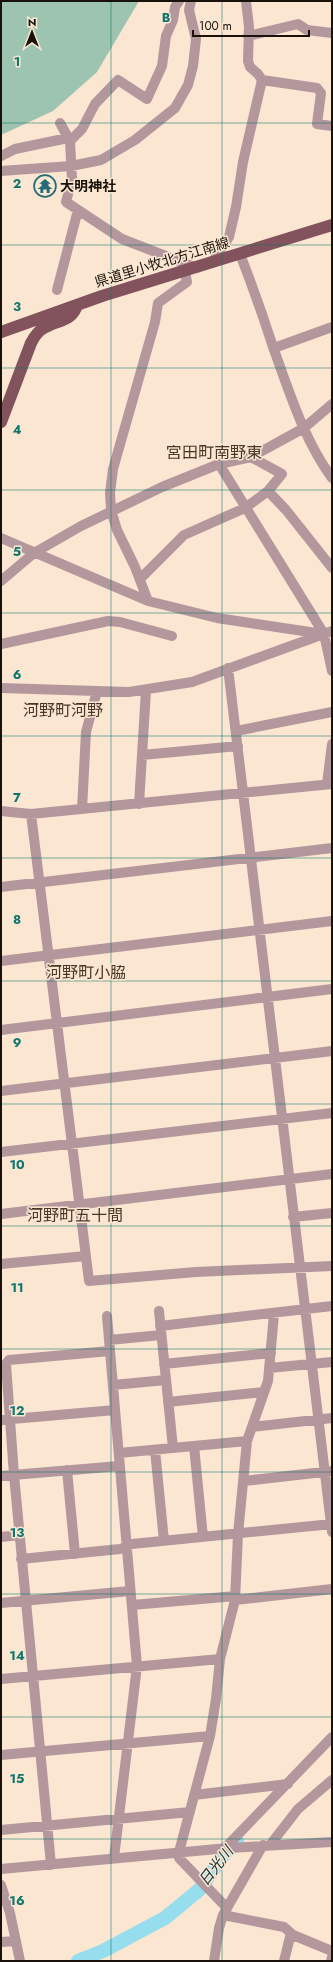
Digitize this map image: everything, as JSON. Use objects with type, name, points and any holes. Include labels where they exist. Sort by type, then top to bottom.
[{"type":"main road","name":"県道里小牧北方江南線","points":[[1,332],[77,305],[332,225]]},
{"type":"main road","points":[[1,422],[35,335],[43,328],[70,318],[77,305]]},
{"type":"street","points":[[1,156],[15,149],[69,140],[82,129],[95,104],[118,80],[147,99],[162,66],[166,36],[173,20],[175,7],[179,1]]},
{"type":"street","points":[[1,171],[71,166],[102,160],[135,140],[175,108],[188,85],[193,66],[196,39],[189,10],[191,1]]},
{"type":"street","points":[[212,263],[229,237],[236,207],[243,162],[262,80],[250,67],[248,61],[246,1]]},
{"type":"street","points":[[248,36],[298,24],[307,30],[332,33]]},
{"type":"street","points":[[262,80],[317,88],[320,93],[317,124],[332,126]]},
{"type":"street","points":[[60,123],[69,140],[72,179],[66,202],[122,239],[197,268]]},
{"type":"street","points":[[57,290],[78,210]]},
{"type":"street","points":[[240,254],[304,428],[324,467],[332,478]]},
{"type":"street","points":[[148,601],[140,579],[117,530],[111,510],[110,493],[113,469],[155,322],[158,303],[188,282],[185,272]]},
{"type":"street","points":[[274,348],[332,327]]},
{"type":"street","points":[[1,581],[34,553],[111,510],[219,464],[251,457],[304,428],[332,404]]},
{"type":"street","points":[[140,579],[184,535],[245,508],[268,491],[282,474],[251,457]]},
{"type":"street","points":[[219,464],[245,508],[328,633],[332,671]]},
{"type":"street","points":[[268,491],[328,555],[332,568]]},
{"type":"street","points":[[1,538],[148,601],[217,618],[328,633]]},
{"type":"street","points":[[1,644],[108,621],[172,636]]},
{"type":"street","points":[[1,688],[129,692],[146,690],[192,682],[328,633]]},
{"type":"street","points":[[21,1559],[120,1549],[132,1544],[332,1527],[328,1471],[318,1419],[304,1310],[228,668]]},
{"type":"street","points":[[139,804],[146,690]]},
{"type":"street","points":[[82,809],[86,732],[97,691]]},
{"type":"street","points":[[236,732],[332,712]]},
{"type":"street","points":[[1,811],[32,814],[329,784],[332,744]]},
{"type":"street","points":[[142,755],[238,746]]},
{"type":"street","points":[[32,814],[89,1281],[196,1272],[332,1266]]},
{"type":"street","points":[[1,887],[332,848]]},
{"type":"street","points":[[1,961],[332,921]]},
{"type":"street","points":[[1,1030],[332,989]]},
{"type":"street","points":[[1,1091],[332,1051]]},
{"type":"street","points":[[1,1152],[72,1145],[332,1113]]},
{"type":"street","points":[[1,1214],[332,1174]]},
{"type":"street","points":[[293,1217],[332,1213]]},
{"type":"street","points":[[1,1264],[86,1256]]},
{"type":"street","points":[[109,1340],[161,1330],[332,1306]]},
{"type":"street","points":[[159,1310],[172,1448]]},
{"type":"street","points":[[274,1314],[271,1353],[264,1392],[247,1441],[238,1534],[236,1598],[220,1658],[216,1699],[210,1736],[179,1852],[180,1858],[225,1912],[284,1927],[291,1933],[332,1951]]},
{"type":"street","points":[[107,1316],[137,1666],[120,1819],[114,1858]]},
{"type":"street","points":[[51,1864],[14,1475],[6,1419],[6,1364],[9,1360],[110,1351]]},
{"type":"street","points":[[164,1364],[271,1353]]},
{"type":"street","points":[[269,1368],[332,1362]]},
{"type":"street","points":[[113,1385],[166,1380]]},
{"type":"street","points":[[168,1402],[264,1392]]},
{"type":"street","points":[[6,1419],[116,1410]]},
{"type":"street","points":[[252,1427],[332,1418]]},
{"type":"street","points":[[119,1453],[247,1441]]},
{"type":"street","points":[[194,1446],[203,1537]]},
{"type":"street","points":[[155,1450],[164,1541]]},
{"type":"street","points":[[1,1476],[119,1466]]},
{"type":"street","points":[[67,1470],[75,1554]]},
{"type":"street","points":[[244,1481],[328,1471]]},
{"type":"street","points":[[1,1537],[19,1535]]},
{"type":"street","points":[[132,1605],[236,1598],[332,1589]]},
{"type":"street","points":[[1,1603],[130,1591]]},
{"type":"street","points":[[1,1679],[220,1658]]},
{"type":"street","points":[[1,1755],[210,1736]]},
{"type":"street","points":[[229,1848],[332,1737]]},
{"type":"street","points":[[214,1961],[219,1928],[225,1912],[267,1845],[298,1809],[332,1780]]},
{"type":"street","points":[[194,1795],[288,1784]]},
{"type":"street","points":[[1,1830],[190,1812]]},
{"type":"street","points":[[1,1870],[179,1852],[267,1845],[332,1842]]},
{"type":"street","points":[[1,1885],[20,1961]]},
{"type":"street","points":[[284,1961],[291,1933]]},
{"type":"street","points":[[1,1942],[16,1941]]},
{"type":"street","points":[[331,1961],[332,1957]]},
{"type":"green space","points":[[1,1],[139,1],[97,72],[53,111],[1,135]]},
{"type":"waterway","name":"日光川","points":[[78,1961],[103,1951],[165,1918],[199,1890],[225,1853],[237,1841]]},
{"type":"place","name":"大明神社","points":[[45,186]]},
{"type":"district","name":"宮田町南野東","points":[[214,452]]},
{"type":"district","name":"河野町河野","points":[[63,710]]},
{"type":"district","name":"河野町小脇","points":[[86,972]]},
{"type":"district","name":"河野町五十間","points":[[75,1215]]}]
